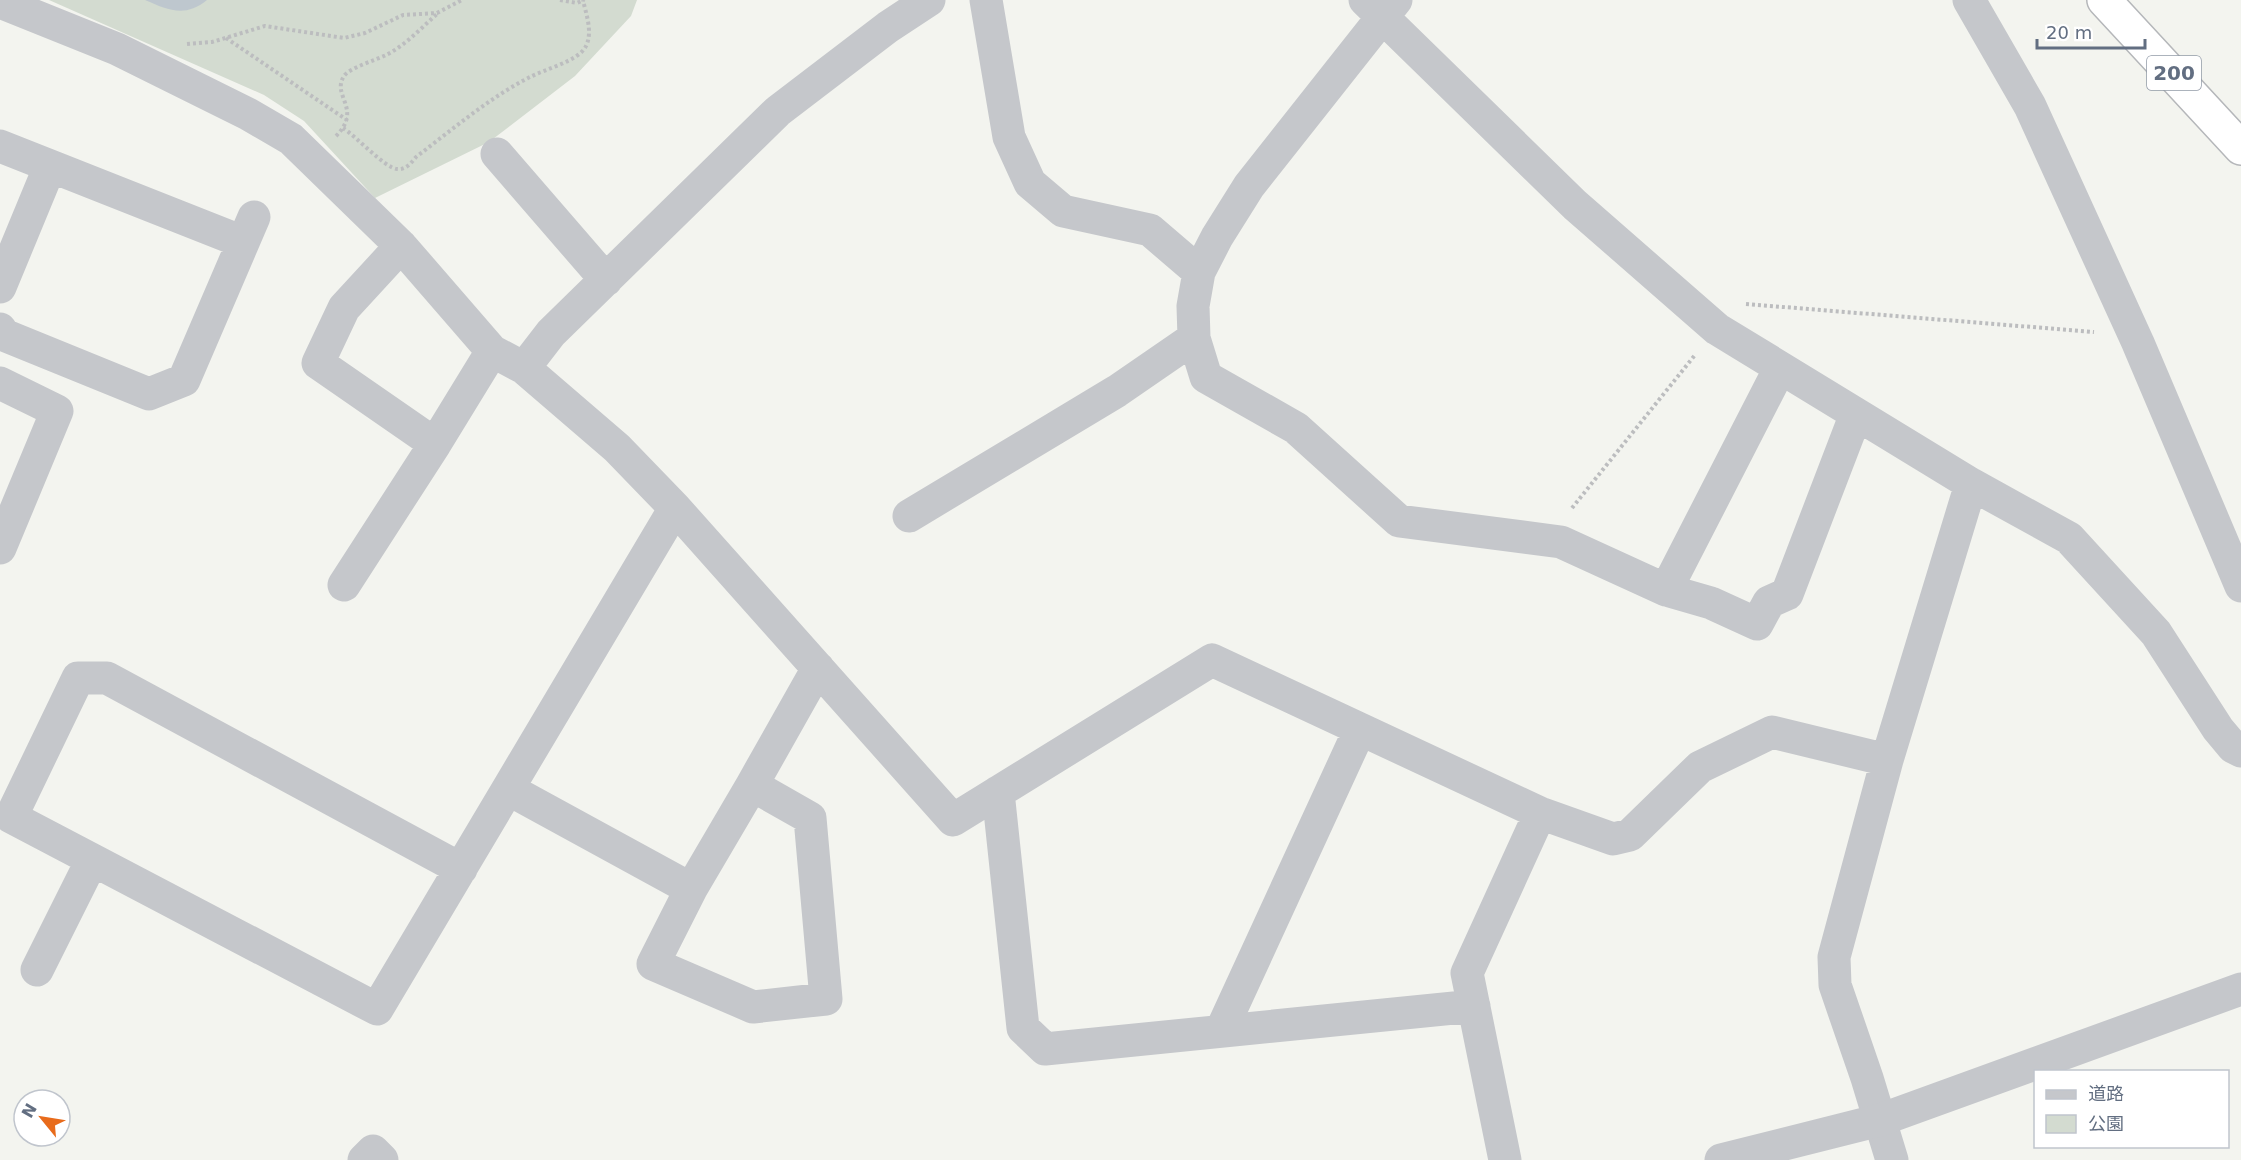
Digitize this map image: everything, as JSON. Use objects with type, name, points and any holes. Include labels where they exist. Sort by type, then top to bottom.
[{"type":"highway","name":"200","points":[[2104,0],[2241,148]]},
{"type":"street","points":[[524,368],[551,333],[778,111],[888,27],[929,0]]},
{"type":"street","points":[[986,0],[1009,137],[1030,183],[1063,212],[1149,230],[1199,272]]},
{"type":"street","points":[[1969,0],[2030,105],[2133,332],[2241,586]]},
{"type":"street","points":[[0,2],[117,49],[248,114],[291,139],[401,246],[492,351],[524,368],[617,448],[675,508],[953,820],[1212,660],[1540,813],[1613,839],[1630,835],[1700,767],[1772,732],[1887,760]]},
{"type":"street","points":[[1856,414],[1787,594],[1769,602],[1757,624],[1710,603],[1666,590],[1561,542],[1399,521],[1296,428],[1206,377],[1194,338],[1193,306],[1199,272],[1217,237],[1249,186],[1381,6],[1575,205],[1708,321],[1780,368],[1856,414],[1971,484],[2069,538],[2156,633],[2218,729],[2233,747],[2241,751]]},
{"type":"street","points":[[0,146],[50,166],[249,229],[184,380],[149,394],[4,335],[0,329]]},
{"type":"street","points":[[497,154],[606,280]]},
{"type":"street","points":[[0,287],[50,166]]},
{"type":"street","points":[[401,246],[344,308],[318,363],[435,444]]},
{"type":"street","points":[[909,516],[1117,391],[1194,338]]},
{"type":"street","points":[[344,585],[492,351]]},
{"type":"street","points":[[1666,590],[1780,368]]},
{"type":"street","points":[[0,383],[57,411],[0,548]]},
{"type":"street","points":[[1892,1160],[1835,985],[1834,957],[1887,760],[1971,484]]},
{"type":"street","points":[[461,869],[106,678],[78,678],[11,817],[377,1009],[461,869],[675,508]]},
{"type":"street","points":[[752,785],[810,818],[826,999],[753,1007],[653,964],[691,889],[818,668]]},
{"type":"street","points":[[1221,1031],[1360,729]]},
{"type":"street","points":[[508,789],[691,889]]},
{"type":"street","points":[[998,792],[1023,1028],[1045,1049],[1474,1006]]},
{"type":"street","points":[[1505,1160],[1467,973],[1540,813]]},
{"type":"street","points":[[37,970],[92,860]]},
{"type":"street","points":[[1721,1160],[1880,1120],[2241,989]]},
{"type":"street","points":[[364,1160],[373,1151],[382,1160]]},
{"type":"path","points":[[312,159],[344,128],[348,120],[348,111],[342,95],[344,76],[351,70],[388,54],[404,44],[437,13],[462,0]]},
{"type":"path","points":[[344,128],[356,136],[387,166],[398,170],[407,167],[416,157],[492,100],[531,77],[579,55],[586,47],[590,35],[584,0],[577,3],[560,0]]},
{"type":"path","points":[[179,43],[212,42],[265,26],[344,38],[365,33],[403,15],[437,13]]},
{"type":"path","points":[[225,38],[348,120]]},
{"type":"path","points":[[1548,540],[1708,321],[1729,302],[2087,332],[2133,332]]},
{"type":"green space","points":[[49,0],[637,0],[631,16],[575,76],[489,142],[375,198],[304,121],[264,95]]},
{"type":"shaded area","points":[[145,0],[207,0],[199,6],[184,11],[161,7]]}]
